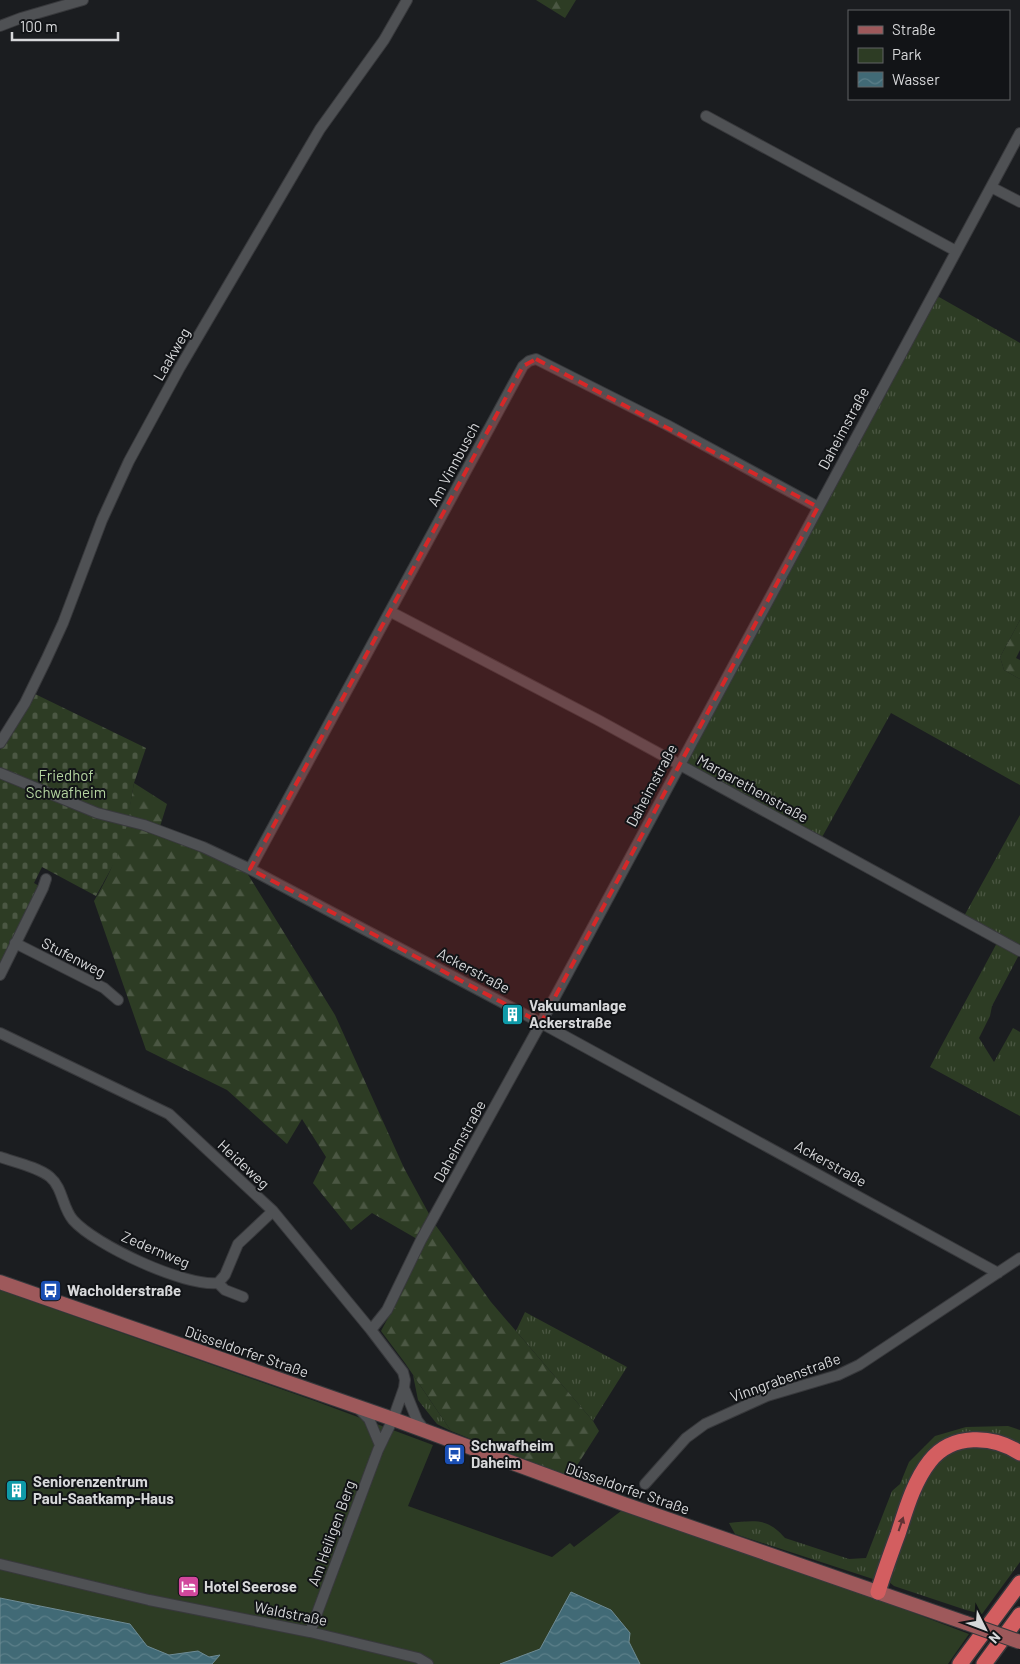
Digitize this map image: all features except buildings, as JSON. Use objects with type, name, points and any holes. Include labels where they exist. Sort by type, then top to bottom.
[{"type":"highway","points":[[878,1592],[917,1482],[930,1460],[943,1449],[972,1439],[1002,1444],[1020,1453]]},
{"type":"highway","points":[[960,1664],[1020,1583]]},
{"type":"highway","points":[[984,1664],[1020,1616]]},
{"type":"highway","points":[[993,1664],[1020,1635]]},
{"type":"main road","name":"Düsseldorfer Straße","points":[[0,1282],[359,1409],[393,1419],[624,1504],[1020,1642]]},
{"type":"street","points":[[0,26],[83,0]]},
{"type":"street","name":"Laakweg","points":[[0,744],[25,703],[46,660],[63,623],[102,520],[129,460],[170,385],[320,129],[384,40],[407,0]]},
{"type":"street","points":[[706,116],[956,252]]},
{"type":"street","name":"Daheimstraße","points":[[370,1330],[388,1310],[421,1240],[542,1022],[1020,133]]},
{"type":"street","points":[[991,187],[1020,202]]},
{"type":"street","name":"Am Vinnbusch","points":[[250,869],[523,366],[529,360],[536,359],[667,425],[818,507]]},
{"type":"street","name":"Margarethenstraße","points":[[391,612],[598,720],[1020,951]]},
{"type":"street","name":"Ackerstraße","points":[[0,773],[97,813],[144,825],[203,847],[250,869],[542,1022],[998,1272]]},
{"type":"street","points":[[0,975],[46,879]]},
{"type":"street","name":"Stufenweg","points":[[15,943],[104,988],[118,1000]]},
{"type":"street","name":"Heideweg","points":[[0,1033],[169,1114],[273,1212],[370,1330],[403,1372],[404,1388],[417,1420],[427,1432]]},
{"type":"street","name":"Zedernweg","points":[[0,1157],[47,1175],[58,1187],[69,1214],[74,1220],[90,1234],[118,1252],[188,1280],[208,1284],[218,1283],[225,1290],[243,1297]]},
{"type":"street","points":[[218,1283],[224,1275],[238,1244],[273,1212]]},
{"type":"street","name":"Vinngrabenstraße","points":[[645,1484],[686,1438],[705,1424],[766,1396],[838,1375],[859,1365],[1020,1258]]},
{"type":"street","points":[[393,1419],[404,1388]]},
{"type":"street","points":[[359,1409],[369,1420],[380,1445]]},
{"type":"street","name":"Am Heiligen Berg","points":[[310,1632],[380,1445],[393,1419]]},
{"type":"street","name":"Waldstraße","points":[[0,1564],[149,1600],[310,1632],[418,1658],[428,1664]]},
{"type":"highlighted area","points":[[536,359],[818,507],[541,1023],[250,869],[523,366]]},
{"type":"green space","points":[[536,0],[576,0],[565,18]]},
{"type":"green space","points":[[939,297],[1020,343],[1020,620],[1000,657],[1004,670],[1020,679],[1020,785],[891,713],[821,839],[688,768],[685,758],[934,300]]},
{"type":"green space","points":[[1020,620],[1020,650],[1016,658],[1020,660],[1020,679],[1004,670],[1000,657]]},
{"type":"green space","name":"Friedhof Schwafheim","points":[[33,693],[146,748],[134,783],[127,825],[117,858],[96,896],[42,867],[34,883],[39,886],[0,964],[0,750]]},
{"type":"green space","points":[[134,783],[167,804],[158,833],[244,868],[335,1015],[404,1168],[434,1223],[491,1302],[593,1421],[599,1431],[569,1478],[451,1431],[381,1331],[404,1288],[413,1264],[424,1243],[372,1213],[351,1230],[313,1183],[326,1157],[302,1119],[287,1144],[227,1090],[146,1050],[94,901],[116,858],[128,815]]},
{"type":"green space","points":[[1020,815],[1020,949],[963,918]]},
{"type":"green space","points":[[998,941],[1020,953],[992,1006],[990,1016],[979,1038],[994,1062],[1013,1028],[1020,1032],[1020,1116],[930,1067]]},
{"type":"green space","points":[[0,1290],[315,1401],[433,1445],[408,1506],[552,1557],[570,1543],[574,1547],[621,1511],[872,1597],[969,1634],[948,1664],[0,1664]]},
{"type":"green space","points":[[525,1312],[627,1367],[593,1421],[516,1331]]},
{"type":"green space","points":[[413,1375],[451,1431],[437,1424],[418,1400]]},
{"type":"green space","points":[[1008,1426],[1020,1430],[1020,1445],[945,1442],[878,1573],[873,1579],[735,1534],[729,1523],[753,1521],[766,1523],[785,1538],[849,1559],[866,1558],[892,1491],[900,1484],[909,1462],[935,1436],[966,1427]]},
{"type":"green space","points":[[988,1443],[1012,1454],[1020,1461],[1020,1562],[982,1614],[894,1586],[889,1582],[889,1577],[911,1510],[927,1476],[937,1463],[952,1451],[967,1446]]},
{"type":"water","points":[[571,1592],[611,1610],[630,1633],[629,1642],[640,1664],[500,1664],[540,1649]]},
{"type":"water","points":[[0,1598],[130,1624],[147,1646],[169,1655],[198,1651],[209,1657],[220,1655],[212,1664],[0,1664]]},
{"type":"place","name":"Vakuumanlage Ackerstraße","points":[[513,1014]]},
{"type":"place","name":"Wacholderstraße","points":[[51,1290]]},
{"type":"place","name":"Schwafheim Daheim","points":[[455,1454]]},
{"type":"place","name":"Seniorenzentrum Paul-Saatkamp-Haus","points":[[17,1490]]},
{"type":"place","name":"Hotel Seerose","points":[[188,1586]]}]
